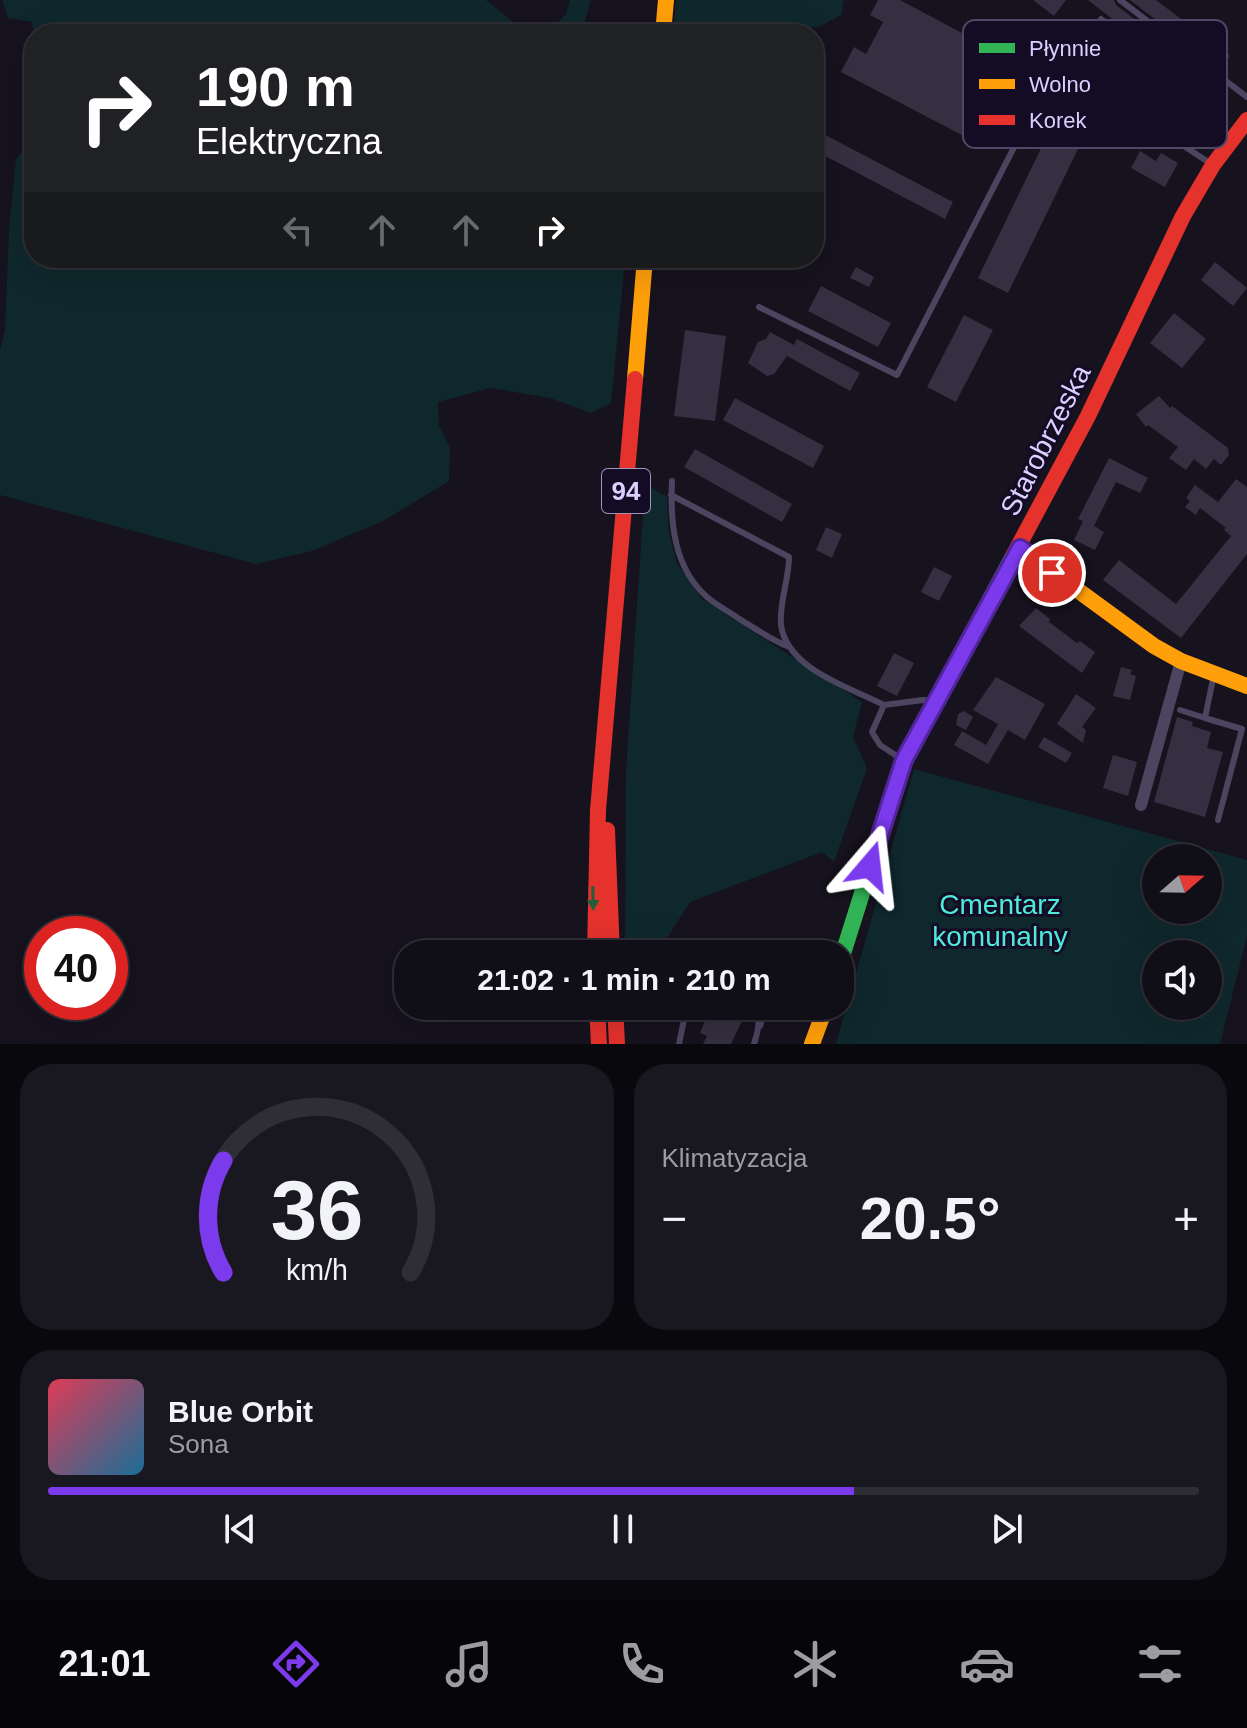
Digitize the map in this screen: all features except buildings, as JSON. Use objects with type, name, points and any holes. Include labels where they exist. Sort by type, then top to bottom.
[{"type":"street","points":[[664,24],[666,0]]},
{"type":"street","name":"Starobrzeska","points":[[1227,146],[1247,120]]},
{"type":"street","name":"Starobrzeska","points":[[847,940],[904,760],[1088,416],[1171,239],[1226,148]]},
{"type":"street","name":"94","points":[[595,940],[593,892],[598,790],[607,723],[644,268]]},
{"type":"street","points":[[1020,548],[1154,646],[1181,661],[1247,686]]},
{"type":"street","points":[[1141,805],[1181,661]]},
{"type":"street","name":"94","points":[[607,723],[607,876],[611,940]]},
{"type":"street","points":[[598,1020],[599,1044]]},
{"type":"street","points":[[616,1020],[617,1044]]},
{"type":"street","points":[[812,1044],[821,1020]]},
{"type":"lane","points":[[1120,0],[1146,20]]},
{"type":"lane","points":[[1227,82],[1247,97]]},
{"type":"lane","points":[[759,307],[897,375],[1015,148]]},
{"type":"lane","points":[[1186,148],[1213,165]]},
{"type":"lane","points":[[672,481],[671,522],[676,545],[684,568],[708,599],[787,646],[816,671],[884,705],[923,700],[936,702]]},
{"type":"lane","points":[[671,495],[789,557],[789,576],[781,606],[781,625],[787,646]]},
{"type":"lane","points":[[1205,718],[1214,674]]},
{"type":"lane","points":[[884,705],[872,732],[880,745],[904,760]]},
{"type":"lane","points":[[1180,710],[1244,730],[1218,820]]},
{"type":"lane","points":[[679,1044],[684,1020]]},
{"type":"lane","points":[[758,1020],[760,1026]]},
{"type":"lane","points":[[754,1044],[762,1020]]},
{"type":"green space","points":[[2,0],[486,0],[516,24],[32,24],[8,18]]},
{"type":"green space","points":[[570,0],[591,0],[584,24],[556,24],[566,14]]},
{"type":"green space","points":[[676,0],[844,0],[841,15],[824,24],[674,24]]},
{"type":"green space","points":[[24,149],[24,268],[621,268],[624,270],[611,403],[591,413],[550,398],[490,388],[438,402],[439,426],[450,447],[449,481],[383,521],[312,551],[256,564],[0,495],[0,351],[5,330],[9,230],[16,159]]},
{"type":"green space","points":[[645,484],[667,497],[669,533],[677,563],[701,598],[862,702],[853,737],[867,768],[834,862],[822,852],[690,902],[666,940],[625,940],[626,772]]},
{"type":"green space","name":"Cmentarz komunalny","points":[[914,769],[1188,844],[1142,844],[1142,924],[1222,924],[1222,853],[1247,860],[1247,936],[1220,1044],[836,1044],[843,1020],[854,1020],[854,981]]},
{"type":"traffic: fast","points":[[847,940],[904,760],[1012,558]]},
{"type":"traffic: slow","points":[[664,24],[666,0]]},
{"type":"traffic: slow","points":[[635,379],[644,268]]},
{"type":"traffic: slow","points":[[1020,548],[1154,646],[1181,661],[1247,686]]},
{"type":"traffic: slow","points":[[812,1044],[821,1020]]},
{"type":"traffic: jam","points":[[1227,146],[1247,120]]},
{"type":"traffic: jam","points":[[1012,558],[1088,416],[1183,216],[1226,148]]},
{"type":"traffic: jam","points":[[595,940],[598,810],[635,379]]},
{"type":"traffic: jam","points":[[607,830],[611,940]]},
{"type":"traffic: jam","points":[[598,1020],[599,1044]]},
{"type":"traffic: jam","points":[[616,1020],[617,1044]]},
{"type":"route","points":[[870,866],[904,760],[1020,548],[1052,573]]}]
